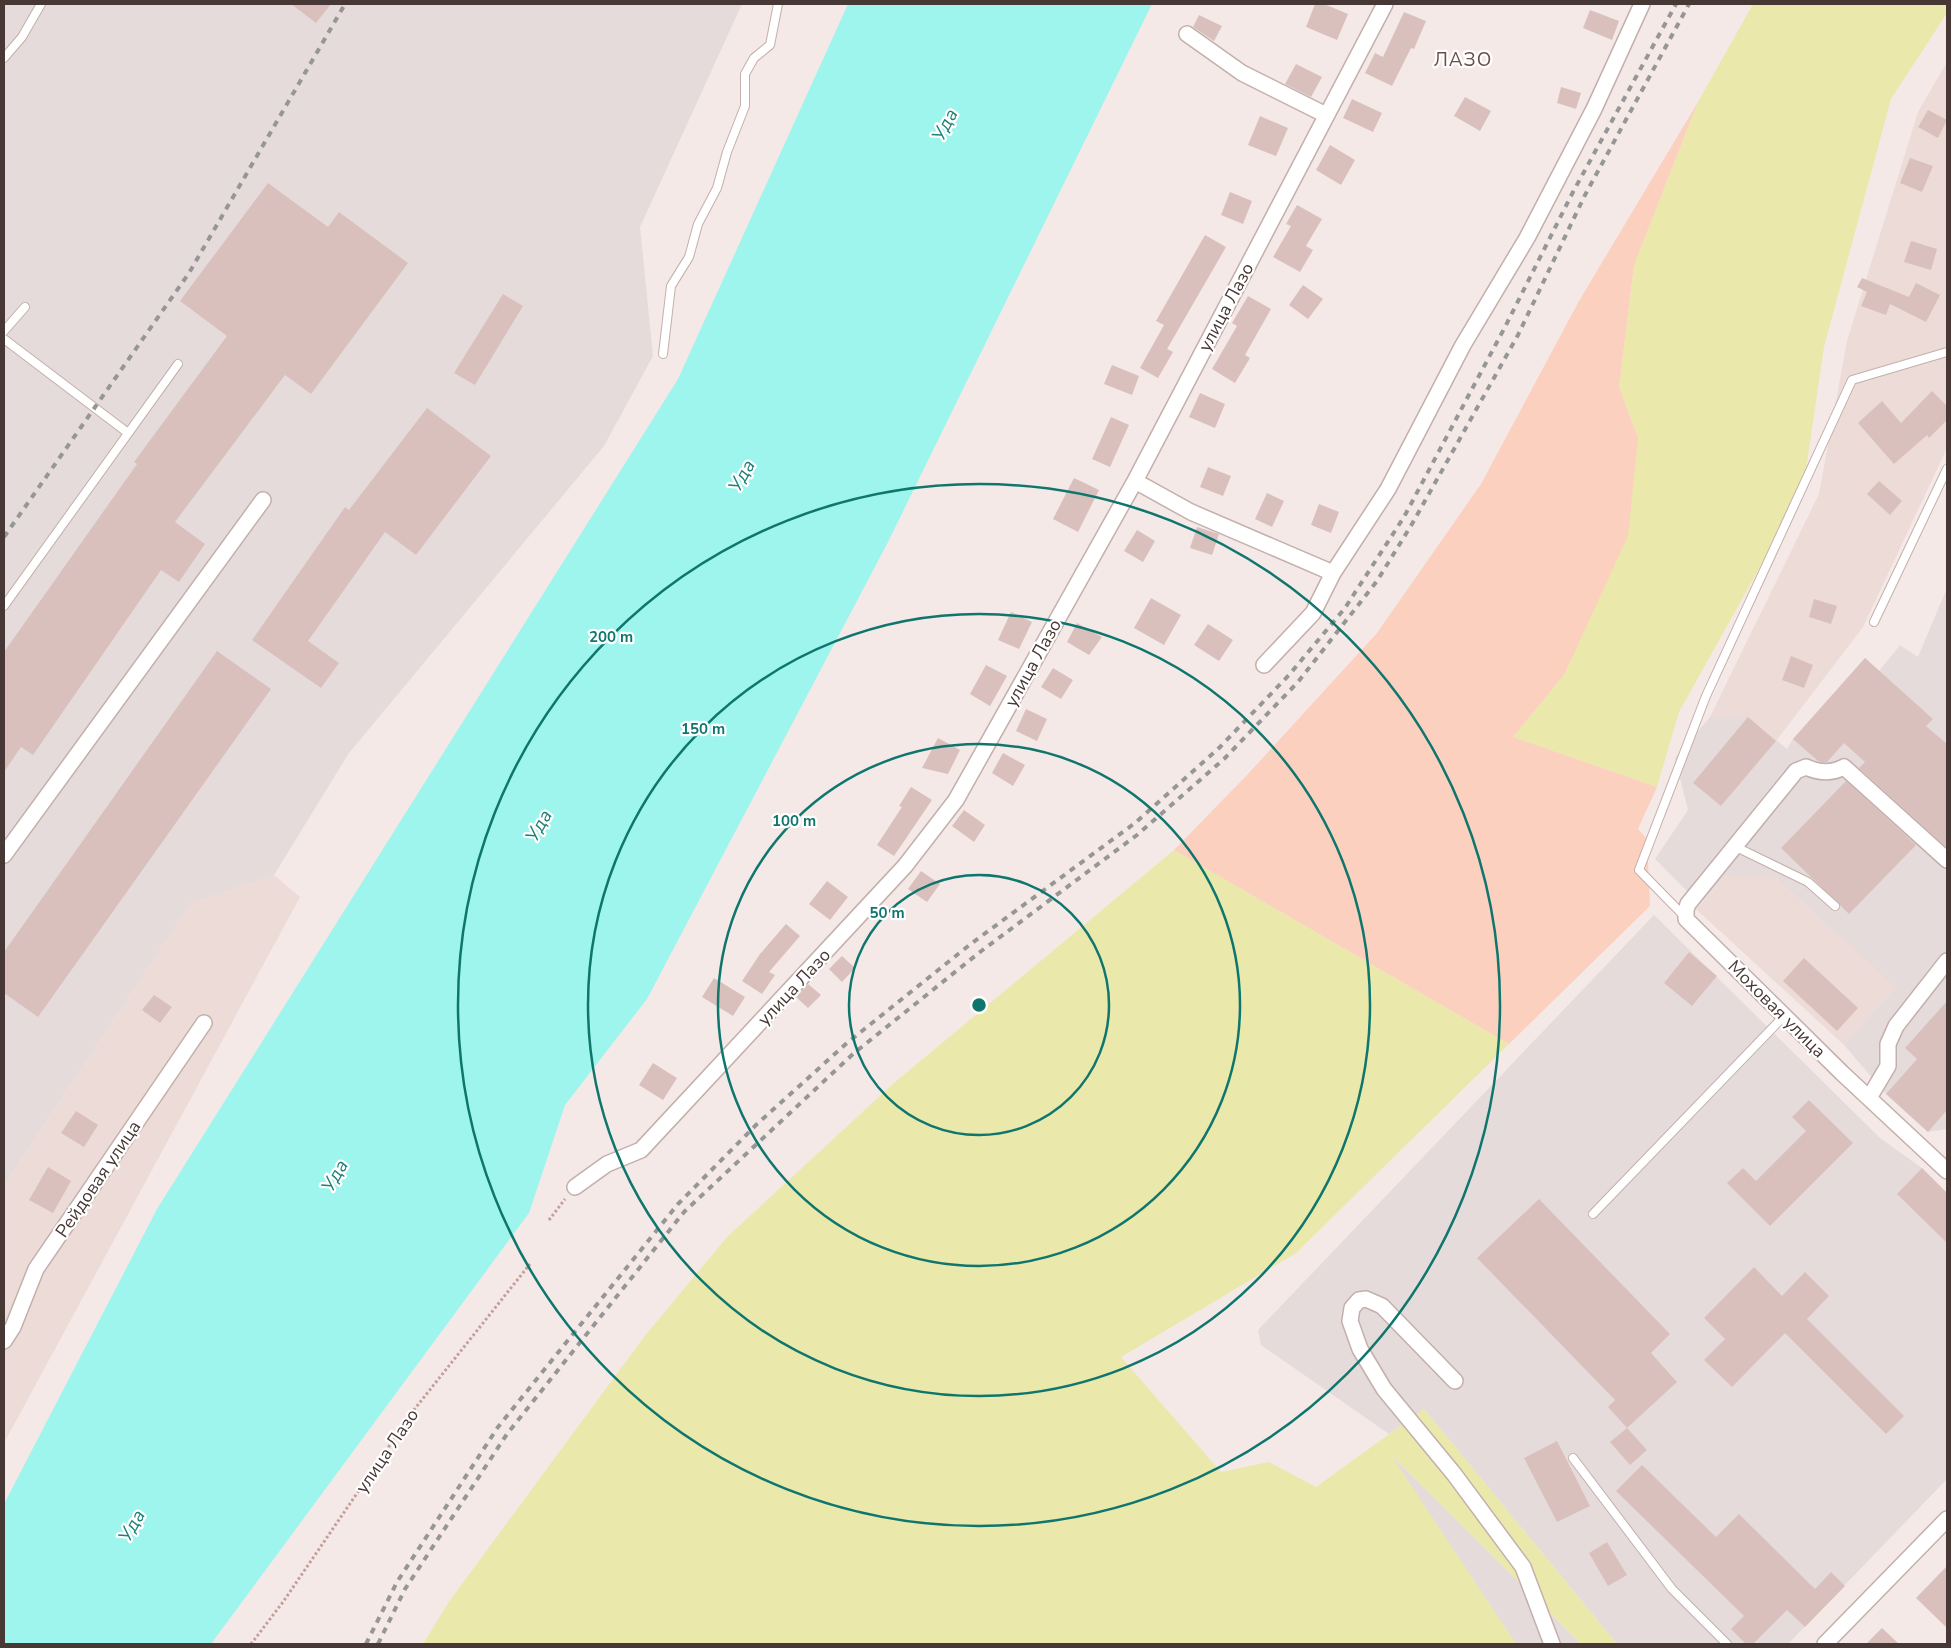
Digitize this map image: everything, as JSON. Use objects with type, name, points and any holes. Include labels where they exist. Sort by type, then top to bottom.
[{"type":"street","name":"улица Лазо","points":[[575,1187],[607,1164],[641,1150],[905,866],[956,800],[1135,481],[1385,4]]},
{"type":"street","points":[[1264,665],[1314,613],[1333,573],[1388,489],[1463,345],[1527,238],[1594,109],[1642,4]]},
{"type":"street","points":[[1186,34],[1242,73],[1326,115]]},
{"type":"street","points":[[1135,481],[1191,512],[1333,573]]},
{"type":"street","points":[[4,855],[263,500]]},
{"type":"street","points":[[1686,919],[1688,904],[1796,771],[1806,767],[1817,772],[1836,771],[1844,767],[1947,860]]},
{"type":"street","name":"Моховая улица","points":[[1686,919],[1784,1016],[1947,1171]]},
{"type":"street","points":[[1869,1098],[1888,1066],[1888,1044],[1896,1026],[1947,961]]},
{"type":"street","name":"Рейдовая улица","points":[[4,1341],[13,1327],[36,1269],[204,1023]]},
{"type":"street","points":[[1456,1381],[1382,1306],[1366,1299],[1358,1300],[1352,1308],[1350,1321],[1360,1349],[1384,1389],[1454,1474],[1524,1567],[1552,1644]]},
{"type":"street","points":[[1825,1644],[1947,1520]]},
{"type":"lane","points":[[4,58],[22,37],[41,4]]},
{"type":"lane","points":[[662,354],[671,286],[689,257],[698,224],[717,188],[727,152],[745,106],[746,74],[754,58],[770,45],[778,4]]},
{"type":"lane","points":[[4,331],[25,307]]},
{"type":"lane","points":[[4,339],[128,433]]},
{"type":"lane","points":[[1686,919],[1639,870],[1710,687],[1852,380],[1947,352]]},
{"type":"lane","points":[[4,606],[178,364]]},
{"type":"lane","points":[[1874,622],[1947,469]]},
{"type":"lane","points":[[1734,846],[1808,882],[1835,906]]},
{"type":"lane","points":[[1593,1214],[1784,1016]]},
{"type":"lane","points":[[1573,1458],[1672,1589],[1727,1644]]},
{"type":"path","points":[[549,1220],[575,1187]]},
{"type":"path","name":"улица Лазо","points":[[251,1644],[284,1602],[413,1411],[530,1264]]},
{"type":"shaded area","points":[[4,4],[742,4],[640,227],[653,356],[604,446],[349,753],[274,875],[191,903],[4,1185]]},
{"type":"shaded area","points":[[1753,4],[1947,4],[1947,13],[1891,99],[1824,347],[1803,490],[1679,712],[1657,787],[1513,737],[1564,675],[1638,438],[1619,387],[1634,265],[1698,102]]},
{"type":"shaded area","points":[[1947,62],[1947,448],[1863,627],[1776,741],[1748,717],[1710,717],[1819,494],[1847,341],[1918,112]]},
{"type":"shaded area","points":[[1947,588],[1947,1129],[1928,1132],[1886,1094],[1844,1045],[1896,988],[1776,877],[1726,876],[1700,904],[1655,859],[1688,810],[1675,758],[1710,717],[1748,717],[1787,749],[1793,739],[1865,658],[1879,671],[1900,645],[1918,657]]},
{"type":"shaded area","points":[[1174,850],[1509,1044],[1296,1253],[1121,1357],[1221,1472],[1269,1462],[1316,1487],[1424,1409],[1617,1644],[1581,1644],[1391,1455],[1516,1644],[423,1644],[448,1603],[644,1337],[727,1237],[894,1083]]},
{"type":"shaded area","points":[[274,875],[300,897],[4,1443],[4,1185],[191,903]]},
{"type":"shaded area","points":[[1726,876],[1776,876],[1897,988],[1844,1045],[1696,909]]},
{"type":"shaded area","points":[[1654,915],[1880,1138],[1922,1168],[1947,1193],[1947,1479],[1788,1644],[1617,1644],[1424,1409],[1389,1434],[1261,1345],[1258,1330]]},
{"type":"shaded area","points":[[1389,1453],[1581,1644],[1516,1644]]},
{"type":"sand","points":[[1698,102],[1634,265],[1619,387],[1638,438],[1628,536],[1564,675],[1513,737],[1657,787],[1638,829],[1647,839],[1650,906],[1509,1044],[1174,850],[1248,774],[1377,633],[1481,484],[1579,301]]},
{"type":"water","name":"Уда","points":[[848,4],[1152,4],[888,542],[647,999],[565,1105],[529,1213],[211,1644],[4,1644],[4,1504],[157,1209],[678,379]]},
{"type":"building","points":[[291,4],[331,4],[316,23]]},
{"type":"building","points":[[1315,4],[1324,4],[1348,14],[1337,40],[1306,27]]},
{"type":"building","points":[[1590,10],[1619,21],[1612,40],[1583,28]]},
{"type":"building","points":[[1404,12],[1426,21],[1414,49],[1411,48],[1392,86],[1365,73],[1375,53],[1383,57]]},
{"type":"building","points":[[1199,15],[1222,26],[1214,41],[1193,27]]},
{"type":"building","points":[[1296,64],[1322,77],[1311,97],[1285,84]]},
{"type":"building","points":[[1561,87],[1581,93],[1576,109],[1557,103]]},
{"type":"building","points":[[1465,97],[1491,111],[1480,131],[1454,116]]},
{"type":"building","points":[[1352,99],[1382,113],[1373,132],[1343,118]]},
{"type":"building","points":[[1928,110],[1947,120],[1938,138],[1918,127]]},
{"type":"building","points":[[1260,116],[1288,128],[1276,156],[1248,145]]},
{"type":"building","points":[[1330,145],[1355,160],[1341,185],[1316,170]]},
{"type":"building","points":[[1910,158],[1933,166],[1922,192],[1900,183]]},
{"type":"building","points":[[268,183],[328,227],[339,212],[408,263],[311,394],[285,375],[175,522],[205,544],[179,582],[161,570],[33,755],[21,747],[4,772],[4,652],[137,464],[134,462],[227,336],[180,301]]},
{"type":"building","points":[[1230,192],[1252,201],[1243,224],[1221,215]]},
{"type":"building","points":[[1297,205],[1322,219],[1306,246],[1313,250],[1300,272],[1273,257],[1291,226],[1286,224]]},
{"type":"building","points":[[1205,235],[1226,247],[1167,349],[1173,352],[1158,378],[1140,368],[1164,325],[1156,321]]},
{"type":"building","points":[[1911,241],[1937,249],[1931,270],[1904,262]]},
{"type":"building","points":[[1862,278],[1909,297],[1916,283],[1940,295],[1926,322],[1890,304],[1886,315],[1861,306],[1867,292],[1857,287]]},
{"type":"building","points":[[1303,285],[1323,299],[1308,319],[1289,305]]},
{"type":"building","points":[[503,294],[523,306],[475,385],[454,373]]},
{"type":"building","points":[[1248,296],[1271,309],[1245,355],[1250,358],[1235,383],[1212,369],[1237,326],[1232,323]]},
{"type":"building","points":[[1112,365],[1139,376],[1132,395],[1104,384]]},
{"type":"building","points":[[1932,391],[1947,406],[1947,420],[1929,438],[1927,435],[1894,464],[1858,423],[1882,401],[1901,423]]},
{"type":"building","points":[[1200,393],[1225,404],[1215,428],[1189,417]]},
{"type":"building","points":[[427,408],[491,456],[416,555],[385,532],[308,641],[339,663],[321,688],[252,640],[345,507],[349,510]]},
{"type":"building","points":[[1111,417],[1129,425],[1110,467],[1092,459]]},
{"type":"building","points":[[1208,467],[1231,476],[1223,496],[1200,487]]},
{"type":"building","points":[[1074,478],[1099,490],[1078,532],[1053,519]]},
{"type":"building","points":[[1879,481],[1902,501],[1890,515],[1867,494]]},
{"type":"building","points":[[1267,493],[1284,501],[1272,527],[1255,519]]},
{"type":"building","points":[[1319,504],[1339,512],[1331,533],[1311,525]]},
{"type":"building","points":[[1197,527],[1219,534],[1212,555],[1190,548]]},
{"type":"building","points":[[1137,530],[1155,541],[1143,562],[1124,551]]},
{"type":"building","points":[[1151,598],[1181,615],[1164,645],[1134,628]]},
{"type":"building","points":[[1814,599],[1837,606],[1831,624],[1809,617]]},
{"type":"building","points":[[1011,612],[1032,622],[1019,649],[998,640]]},
{"type":"building","points":[[1077,623],[1102,637],[1089,655],[1067,642]]},
{"type":"building","points":[[1208,624],[1233,640],[1219,661],[1194,645]]},
{"type":"building","points":[[217,651],[271,689],[38,1017],[4,993],[4,952]]},
{"type":"building","points":[[1791,656],[1813,665],[1804,688],[1782,680]]},
{"type":"building","points":[[1865,658],[1933,719],[1926,726],[1947,744],[1947,848],[1859,768],[1865,762],[1844,743],[1827,762],[1822,762],[1818,761],[1793,739]]},
{"type":"building","points":[[986,665],[1007,676],[990,706],[970,694]]},
{"type":"building","points":[[1053,668],[1073,680],[1061,699],[1041,687]]},
{"type":"building","points":[[1026,709],[1047,719],[1037,741],[1016,731]]},
{"type":"building","points":[[1748,717],[1776,741],[1721,806],[1693,783]]},
{"type":"building","points":[[938,738],[960,750],[948,774],[922,768]]},
{"type":"building","points":[[1003,753],[1025,765],[1013,786],[992,773]]},
{"type":"building","points":[[1846,781],[1916,845],[1849,914],[1781,848]]},
{"type":"building","points":[[911,787],[932,800],[894,856],[877,845],[902,807],[899,806]]},
{"type":"building","points":[[964,810],[985,825],[974,842],[952,826]]},
{"type":"building","points":[[921,871],[940,884],[927,902],[908,889]]},
{"type":"building","points":[[827,881],[848,897],[830,920],[809,904]]},
{"type":"building","points":[[786,924],[800,936],[769,972],[775,975],[762,994],[742,981],[760,954]]},
{"type":"building","points":[[1689,952],[1717,976],[1692,1006],[1664,983]]},
{"type":"building","points":[[842,956],[855,968],[842,982],[829,969]]},
{"type":"building","points":[[1804,958],[1858,1008],[1837,1031],[1783,981]]},
{"type":"building","points":[[714,978],[745,997],[733,1016],[702,997]]},
{"type":"building","points":[[808,984],[821,995],[808,1008],[796,997]]},
{"type":"building","points":[[154,995],[172,1007],[160,1023],[142,1010]]},
{"type":"building","points":[[1947,1001],[1947,1110],[1928,1132],[1886,1094],[1917,1059],[1905,1048]]},
{"type":"building","points":[[653,1063],[677,1078],[663,1100],[639,1085]]},
{"type":"building","points":[[1809,1100],[1853,1143],[1770,1226],[1727,1183],[1743,1168],[1756,1181],[1806,1131],[1792,1117]]},
{"type":"building","points":[[76,1111],[98,1125],[84,1147],[61,1133]]},
{"type":"building","points":[[48,1167],[71,1181],[53,1213],[29,1200]]},
{"type":"building","points":[[1922,1168],[1947,1193],[1947,1243],[1897,1194]]},
{"type":"building","points":[[1539,1199],[1670,1334],[1651,1353],[1677,1382],[1627,1428],[1608,1407],[1615,1400],[1477,1258]]},
{"type":"building","points":[[1754,1267],[1782,1296],[1805,1272],[1829,1296],[1807,1319],[1904,1416],[1886,1434],[1785,1333],[1732,1387],[1704,1360],[1725,1339],[1704,1318]]},
{"type":"building","points":[[1627,1428],[1647,1450],[1630,1465],[1610,1442]]},
{"type":"building","points":[[1557,1441],[1590,1506],[1557,1522],[1524,1458]]},
{"type":"building","points":[[1642,1465],[1716,1537],[1739,1514],[1815,1589],[1831,1572],[1845,1586],[1805,1627],[1787,1610],[1753,1644],[1746,1644],[1731,1629],[1744,1616],[1616,1491]]},
{"type":"building","points":[[1607,1542],[1627,1575],[1608,1586],[1589,1553]]},
{"type":"building","points":[[1947,1566],[1947,1628],[1916,1598]]},
{"type":"building","points":[[1882,1628],[1899,1644],[1866,1644]]},
{"type":"railway","points":[[4,537],[189,273],[345,4]]},
{"type":"railway","points":[[366,1644],[397,1582],[498,1427],[678,1204],[756,1125],[847,1043],[972,943],[1135,823],[1219,748],[1289,675],[1345,608],[1404,517],[1505,327],[1573,192],[1676,4]]},
{"type":"railway","points":[[378,1644],[405,1589],[507,1434],[684,1212],[853,1054],[980,952],[1137,835],[1224,759],[1298,682],[1377,581],[1412,524],[1518,335],[1585,195],[1689,4]]},
{"type":"district","name":"ЛАЗО","points":[[1463,60]]}]
